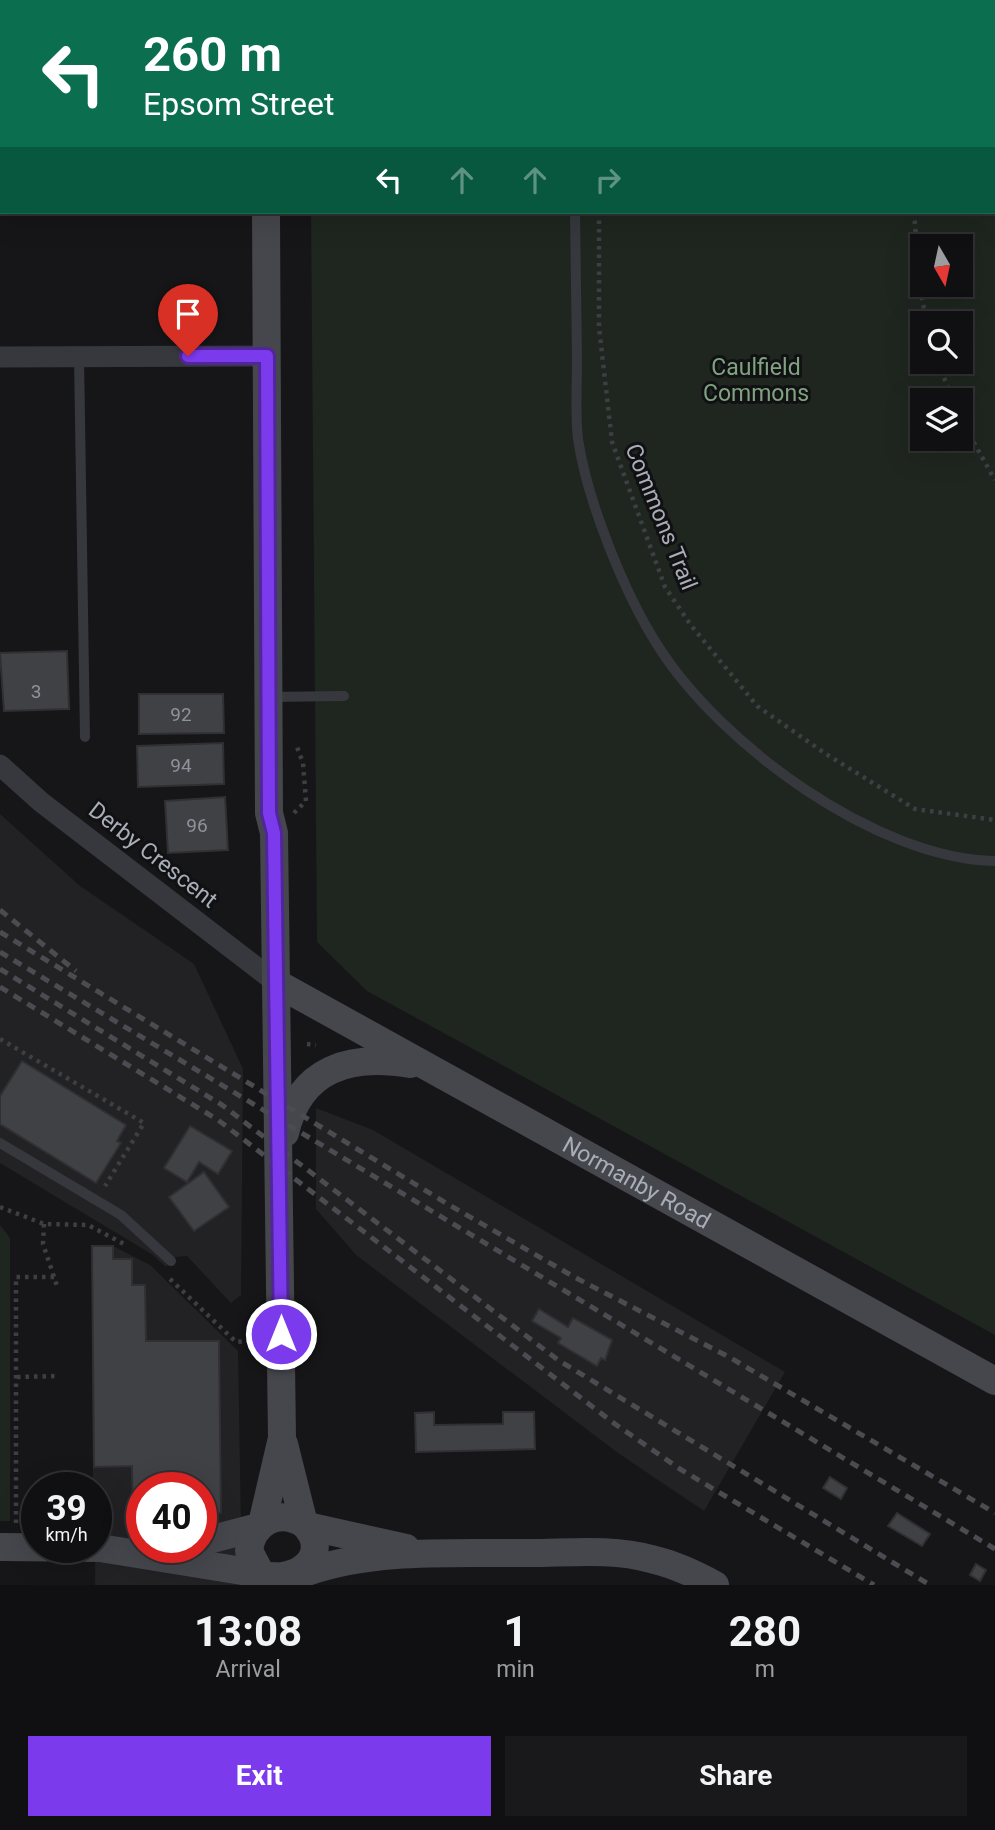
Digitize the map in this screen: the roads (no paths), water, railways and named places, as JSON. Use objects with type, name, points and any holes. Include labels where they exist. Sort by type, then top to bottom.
[{"type":"street","points":[[266,214],[269,813],[274,833],[278,984],[282,1438],[306,1525],[316,1549],[304,1578]]},
{"type":"street","points":[[0,357],[267,356]]},
{"type":"street","name":"Derby Crescent","points":[[0,765],[41,802],[278,984]]},
{"type":"street","name":"Normanby Road","points":[[278,984],[426,1068],[993,1375]]},
{"type":"street","points":[[279,1160],[294,1106],[309,1085],[330,1069],[366,1060],[426,1068]]},
{"type":"street","points":[[263,1579],[249,1551],[260,1525],[282,1438]]},
{"type":"street","points":[[217,1537],[283,1516],[306,1525],[354,1534],[429,1554]]},
{"type":"street","points":[[0,1547],[126,1552]]},
{"type":"street","points":[[185,1563],[281,1583],[304,1578],[354,1559],[429,1554],[622,1554],[670,1564],[715,1585]]},
{"type":"lane","points":[[575,214],[578,439],[603,528],[658,646],[738,739],[842,813],[924,847],[975,860],[995,861]]},
{"type":"lane","points":[[79,356],[85,737]]},
{"type":"lane","points":[[268,697],[344,696]]},
{"type":"lane","points":[[0,1143],[121,1215],[171,1261]]},
{"type":"railway","points":[[0,910],[76,971]]},
{"type":"railway","points":[[0,932],[451,1206],[576,1278],[729,1357],[995,1513]]},
{"type":"railway","points":[[0,952],[995,1549]]},
{"type":"railway","points":[[0,969],[222,1105],[558,1360],[930,1585]]},
{"type":"railway","points":[[0,987],[218,1120],[615,1424],[680,1469],[874,1585]]},
{"type":"park label","name":"Caulfield Commons","points":[[756,380]]}]
